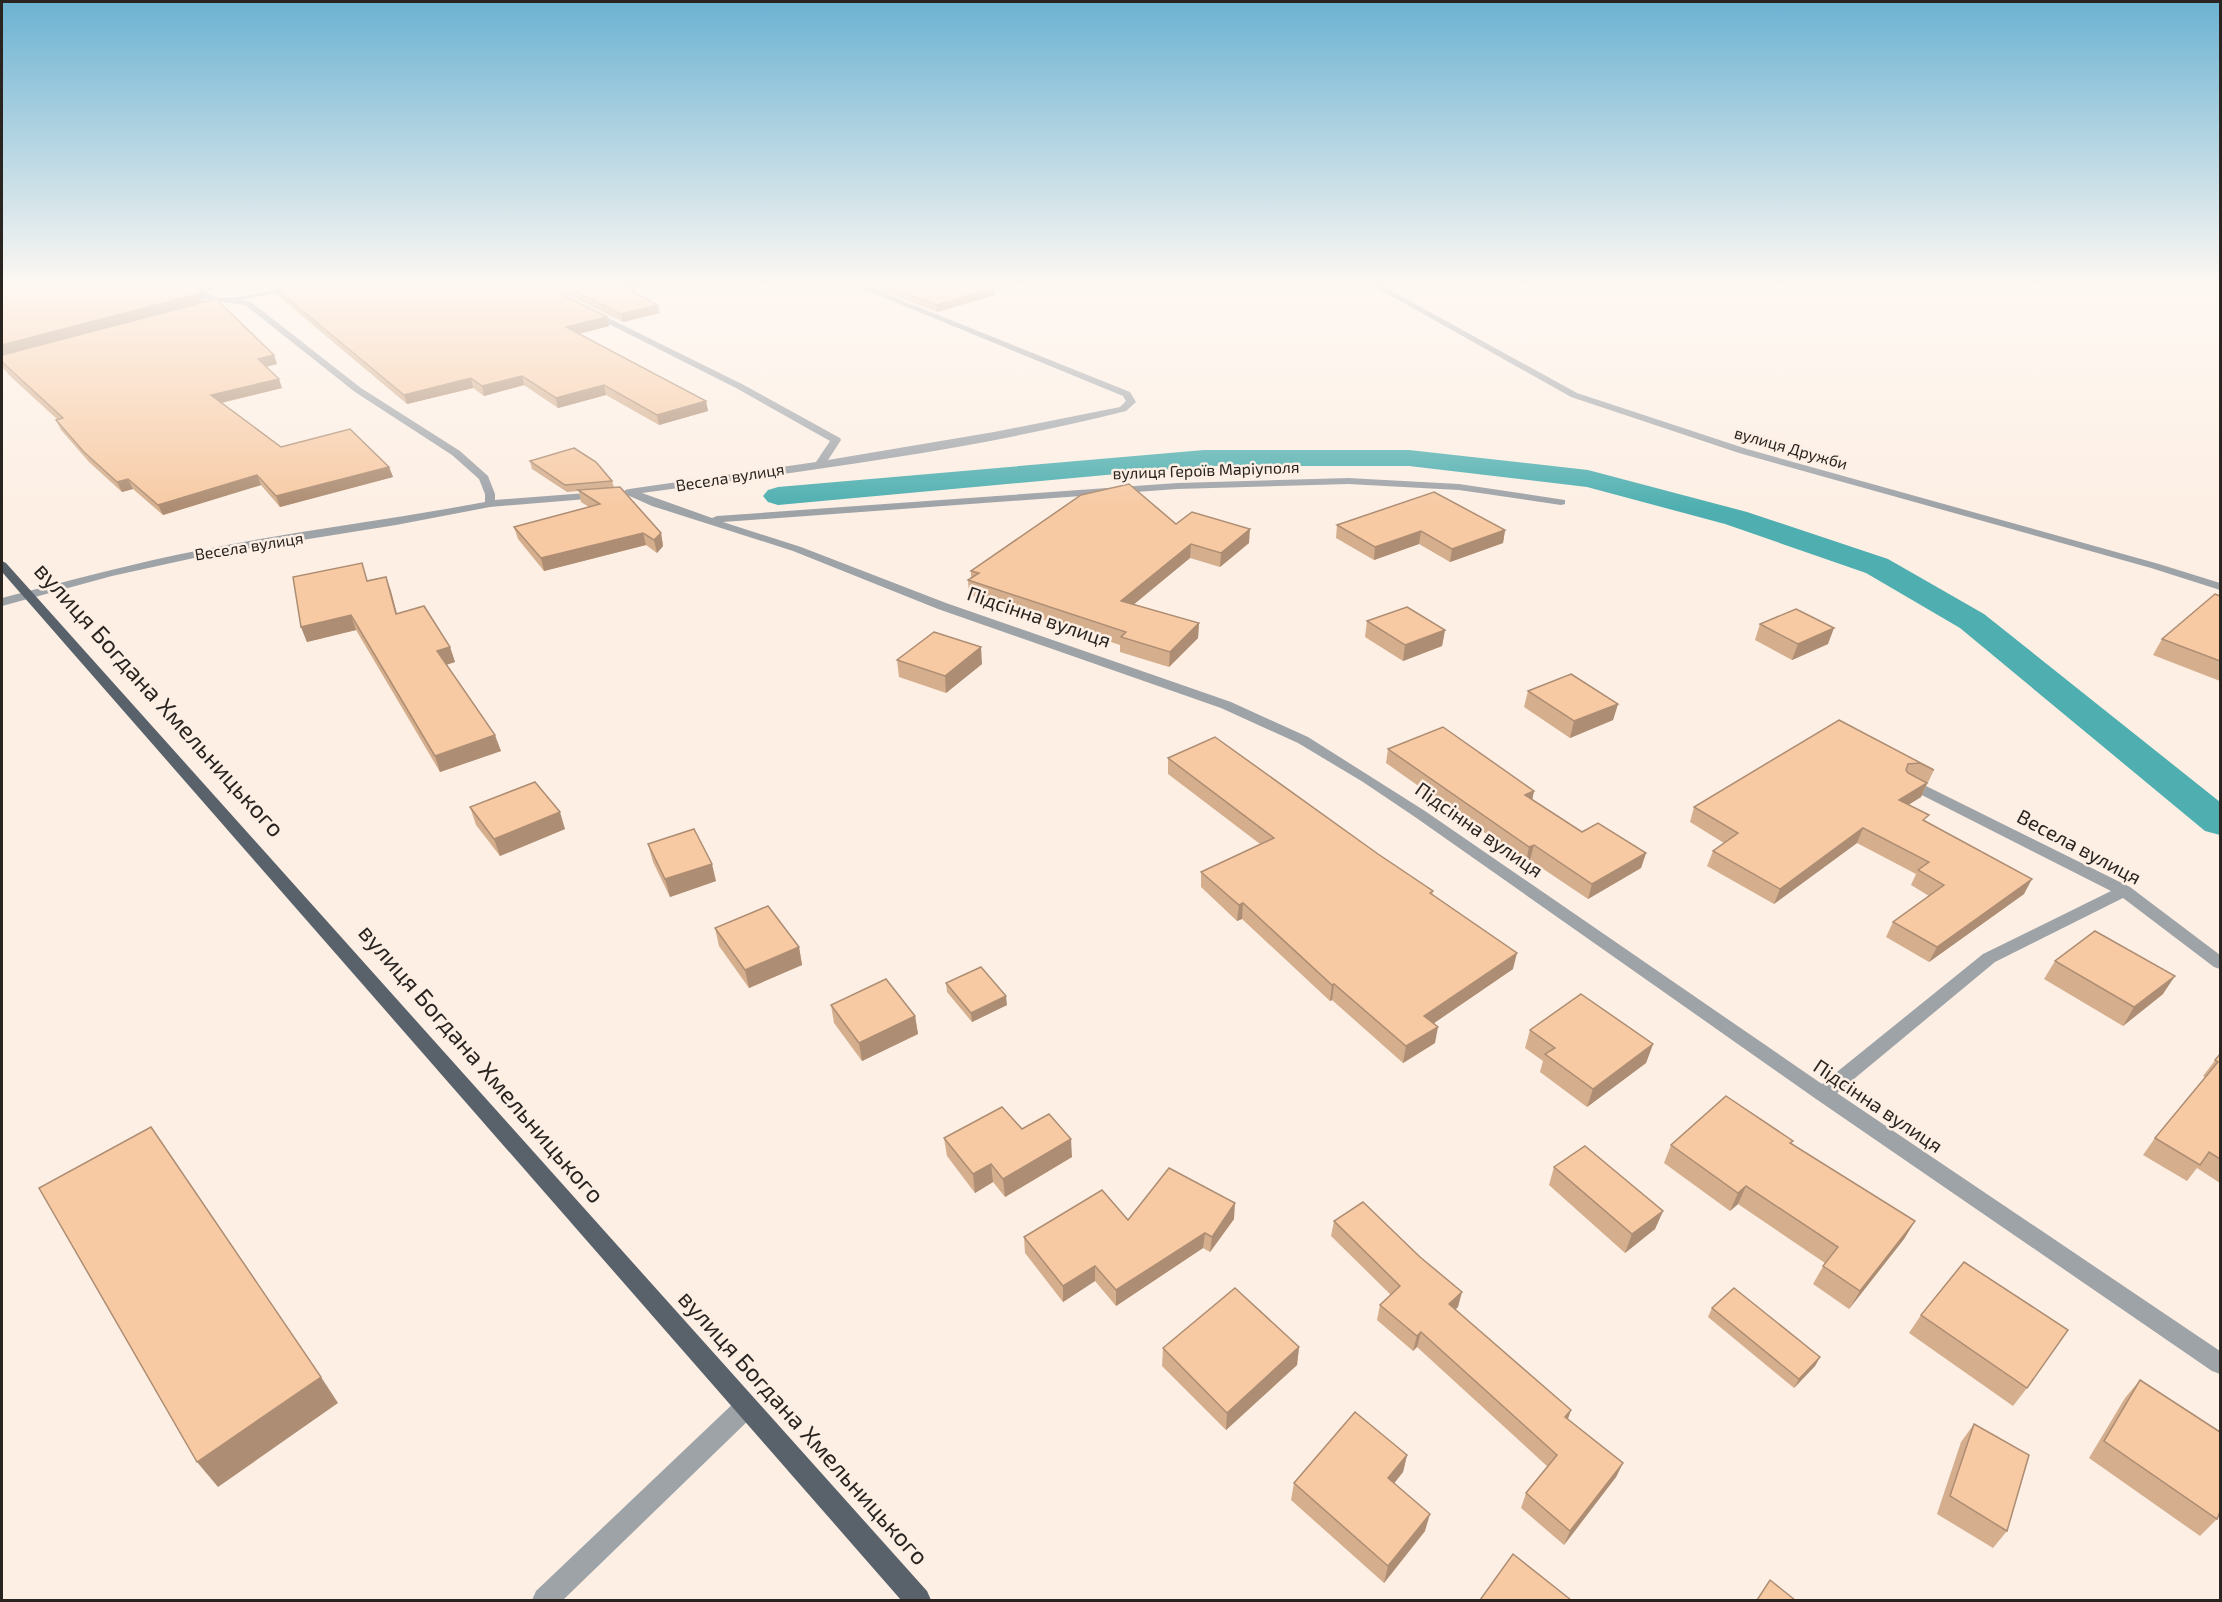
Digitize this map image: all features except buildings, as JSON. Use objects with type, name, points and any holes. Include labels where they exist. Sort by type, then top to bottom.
[{"type":"main road","name":"вулиця Богдана Хмельницького","points":[[2,565],[918,1600]]},
{"type":"street","points":[[318,359],[358,390],[475,467],[488,485],[490,504]]},
{"type":"street","points":[[685,359],[836,440],[820,464]]},
{"type":"street","name":"Весела вулиця","points":[[2,602],[177,558],[490,504],[619,493],[932,447],[1115,411],[1123,409],[1131,402],[1128,394],[1041,359]]},
{"type":"street","name":"вулиця Дружби","points":[[1509,359],[1574,395],[1743,451],[2143,563],[2220,587]]},
{"type":"street","name":"вулиця Героїв Маріуполя","points":[[708,520],[1177,486],[1348,481],[1459,487],[1561,502]]},
{"type":"street","name":"Підсінна вулиця","points":[[619,493],[785,545],[942,606],[1226,705],[1303,740],[1420,814],[1822,1094],[2220,1364]]},
{"type":"street","name":"Весела вулиця","points":[[1909,783],[2124,891],[2220,963]]},
{"type":"street","points":[[1822,1094],[1989,958],[2124,891]]},
{"type":"street","points":[[545,1600],[746,1407]]},
{"type":"waterway","points":[[778,496],[1204,458],[1409,458],[1588,479],[1736,518],[1877,566],[1972,621],[2220,822]]}]
